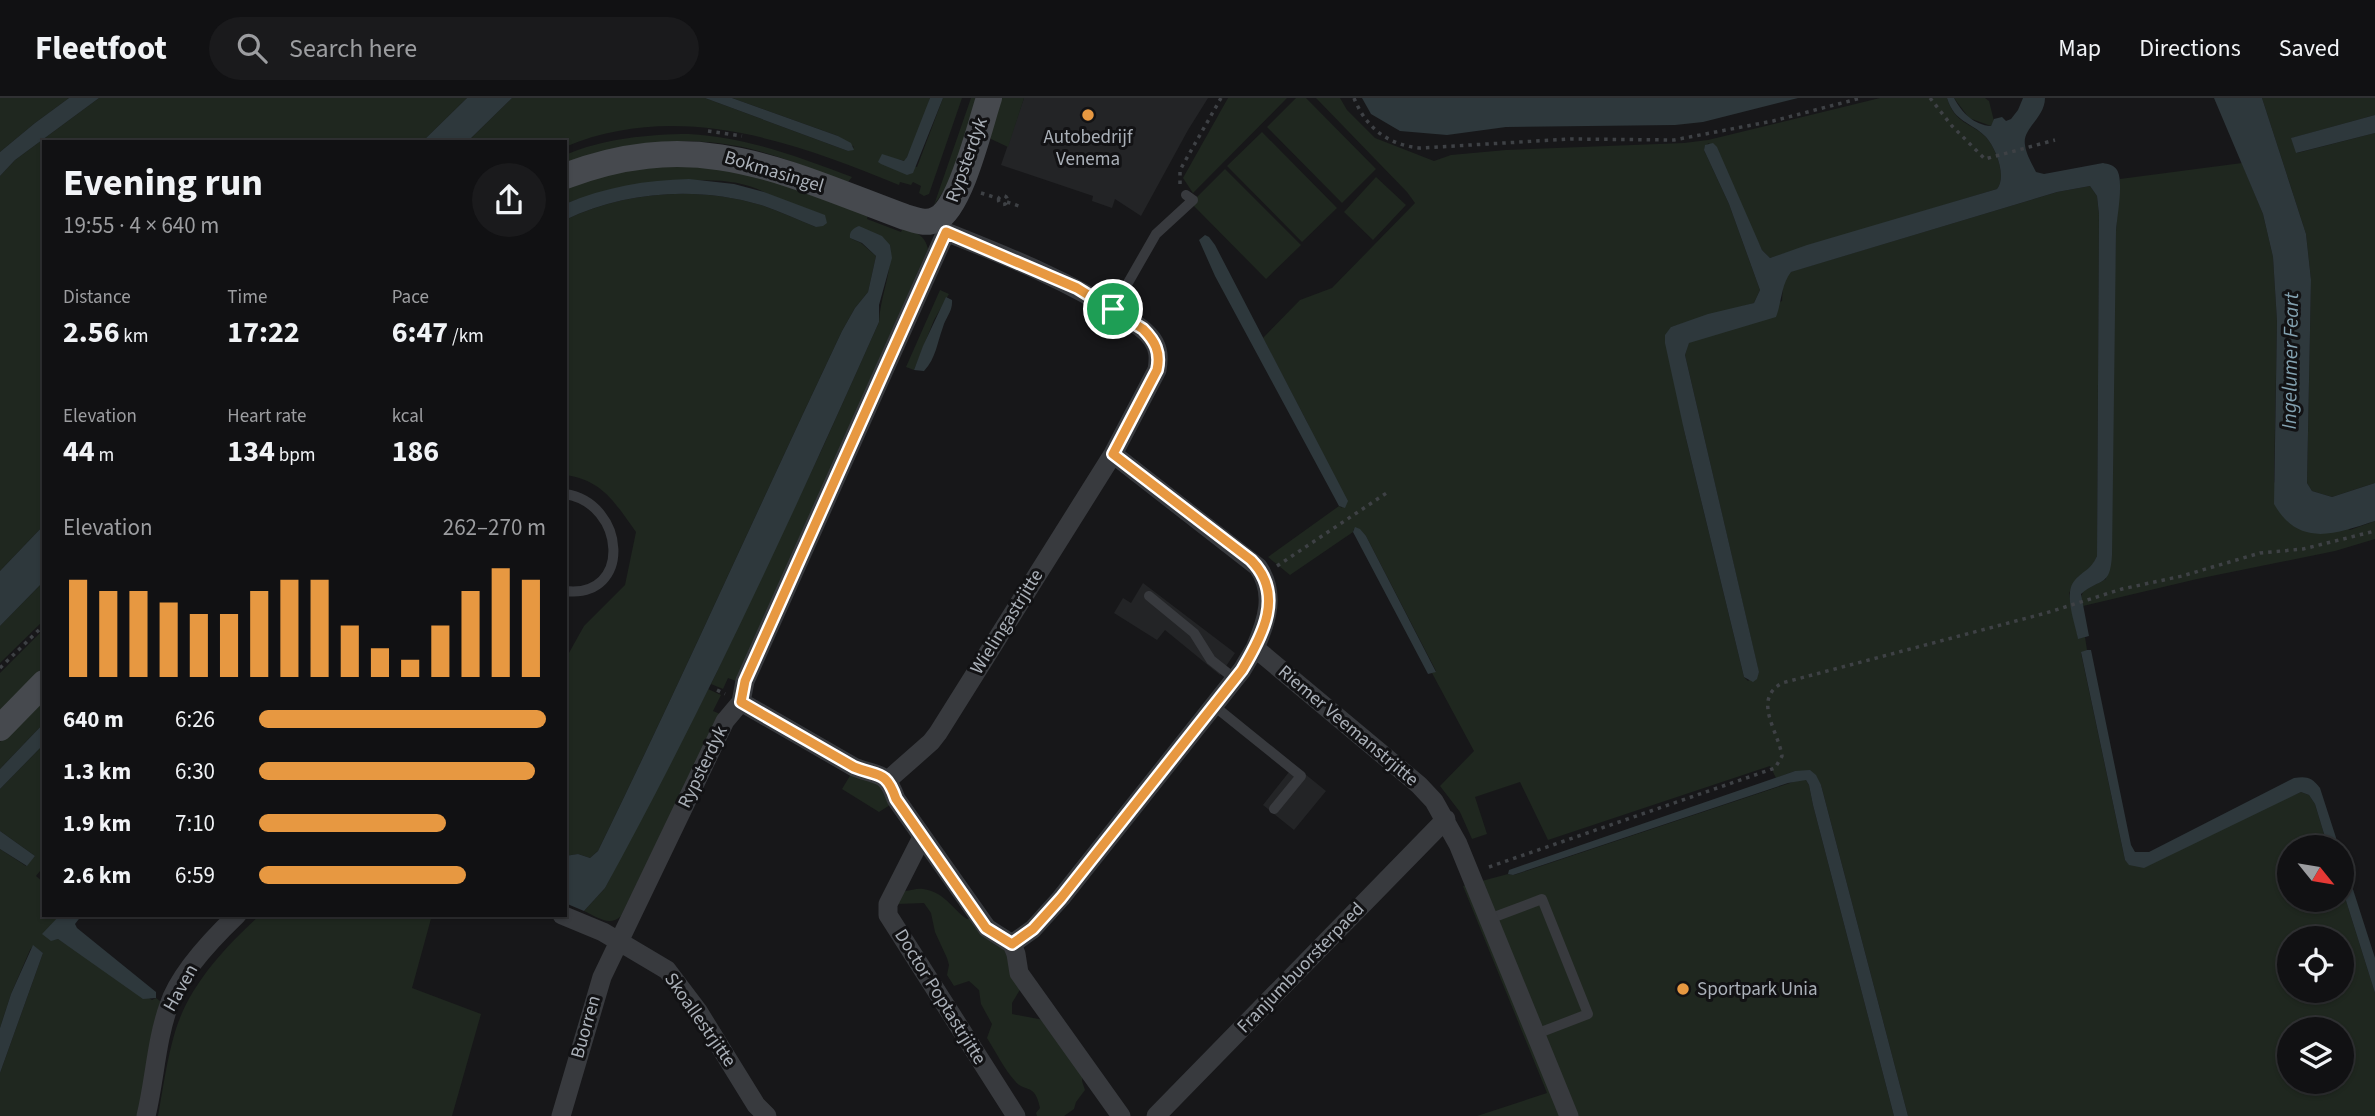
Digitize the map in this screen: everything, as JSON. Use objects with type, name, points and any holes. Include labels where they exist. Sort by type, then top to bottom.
[{"type":"street","name":"Rypsterdyk","points":[[619,940],[725,721],[741,702],[745,681],[942,225],[957,196],[989,98]]},
{"type":"street","name":"Bokmasingel","points":[[567,175],[611,161],[641,156],[672,153],[720,155],[776,169],[917,221],[942,225]]},
{"type":"street","points":[[942,225],[1077,288],[1113,309],[1151,337],[1157,348],[1157,370],[1113,454],[1251,560],[1264,576],[1270,599],[1262,632],[1235,679],[1054,907],[1033,929],[1012,944]]},
{"type":"street","name":"Wielingastrjitte","points":[[888,780],[938,733],[1113,454]]},
{"type":"street","name":"Riemer Veemanstrjitte","points":[[1255,648],[1434,800],[1446,819],[1471,874],[1569,1116]]},
{"type":"street","points":[[0,728],[42,685]]},
{"type":"street","points":[[741,702],[854,767],[873,771],[888,780],[896,799],[986,928],[1012,944],[1019,973],[1121,1116]]},
{"type":"street","name":"Franjumbuorsterpaed","points":[[1156,1116],[1446,819]]},
{"type":"street","name":"Doctor Poptastrjitte","points":[[922,837],[888,904],[888,915],[1016,1116]]},
{"type":"street","name":"Haven","points":[[145,1116],[169,1002],[200,955],[235,917]]},
{"type":"street","points":[[567,917],[619,940]]},
{"type":"street","name":"Buorren","points":[[562,1116],[596,992],[619,940]]},
{"type":"street","name":"Skoallestrjitte","points":[[619,940],[667,970],[698,1011],[756,1105],[767,1116]]},
{"type":"lane","points":[[1113,309],[1156,234],[1193,200],[1186,195]]},
{"type":"lane","points":[[567,494],[576,496],[598,510],[609,525],[614,538],[614,558],[606,576],[593,587],[577,592],[567,591]]},
{"type":"lane","points":[[1149,596],[1195,633],[1211,660],[1235,679]]},
{"type":"lane","points":[[1213,705],[1301,776],[1274,809]]},
{"type":"lane","points":[[1489,919],[1542,899],[1588,1014],[1536,1034]]},
{"type":"path","points":[[1186,195],[1179,183],[1180,170],[1221,98]]},
{"type":"path","points":[[1354,98],[1360,113],[1379,134],[1405,146],[1420,148],[1571,139],[1674,141],[1773,121],[1861,98]]},
{"type":"path","points":[[1930,98],[1952,126],[1985,159],[2056,140]]},
{"type":"path","points":[[976,191],[998,199],[1004,196],[1007,202],[1019,206]]},
{"type":"path","points":[[1264,576],[1388,492]]},
{"type":"path","points":[[1471,874],[1770,771],[1779,764],[1782,756],[1767,708],[1767,698],[1774,688],[1782,683],[2260,553],[2303,550],[2375,531]]},
{"type":"path","points":[[0,668],[42,627]]},
{"type":"shaded area","points":[[0,98],[69,98],[0,152]]},
{"type":"shaded area","points":[[99,98],[467,98],[424,140],[42,140]]},
{"type":"shaded area","points":[[512,98],[705,98],[848,151],[854,147],[838,136],[732,98],[930,98],[923,122],[905,161],[880,155],[917,167],[943,98],[962,98],[929,194],[924,196],[919,193],[921,186],[913,182],[911,185],[900,182],[899,185],[818,154],[734,132],[692,127],[650,127],[607,133],[567,146],[567,140],[469,140]]},
{"type":"shaded area","points":[[971,98],[980,98],[956,173],[934,205]]},
{"type":"shaded area","points":[[1000,98],[1024,98],[1008,147],[991,139],[988,133]]},
{"type":"shaded area","points":[[1024,98],[1208,98],[1141,216],[1115,199],[1112,208],[1092,201],[1093,196],[1001,165]]},
{"type":"shaded area","points":[[1228,98],[1287,98],[1193,193],[1183,178]]},
{"type":"shaded area","points":[[1296,98],[1306,98],[1376,169],[1342,203],[1267,127]]},
{"type":"shaded area","points":[[1316,98],[1340,98],[1347,110],[1375,138],[1434,161],[1451,155],[1506,150],[1708,140],[1880,98],[1947,98],[1954,113],[1990,142],[2001,170],[1997,189],[1770,258],[1762,250],[1709,143],[1705,146],[1704,150],[1729,204],[1760,290],[1754,303],[1671,327],[1684,430],[1744,677],[1748,681],[1759,673],[1685,355],[1689,342],[1782,301],[1783,283],[1790,272],[2057,192],[2090,186],[2097,196],[2099,214],[2097,556],[2091,569],[2079,576],[2069,593],[2078,638],[2085,637],[2087,650],[2081,653],[2125,860],[2130,865],[2301,792],[2309,795],[2315,804],[2324,835],[2277,835],[2277,912],[2350,912],[2354,926],[2277,926],[2277,1003],[2354,1003],[2354,926],[2375,993],[2375,1116],[1908,1116],[1821,785],[1795,771],[1776,778],[1770,766],[1548,840],[1520,782],[1475,797],[1487,834],[1472,839],[1460,812],[1440,786],[1474,751],[1432,673],[1436,671],[1366,536],[1354,529],[1290,575],[1268,557],[1339,506],[1342,508],[1308,424],[1263,338],[1300,300],[1332,288],[1415,203]]},
{"type":"shaded area","points":[[1954,98],[1985,98],[1989,101],[1994,121],[1991,126],[1969,118]]},
{"type":"shaded area","points":[[2262,98],[2375,98],[2375,115],[2292,138],[2297,153],[2375,133],[2375,483],[2332,497],[2312,491],[2307,483],[2311,280],[2306,234]]},
{"type":"shaded area","points":[[1262,132],[1337,208],[1302,242],[1227,166]]},
{"type":"shaded area","points":[[689,134],[731,139],[792,155],[852,177],[848,182],[763,152],[704,142],[680,141],[634,146],[567,163],[567,154],[594,145],[658,135]]},
{"type":"shaded area","points":[[42,140],[42,527],[0,571],[0,176],[15,160]]},
{"type":"shaded area","points":[[2242,163],[2263,214],[2273,257],[2277,321],[2274,482],[2350,530],[2375,521],[2375,539],[2335,551],[2083,606],[2083,591],[2106,579],[2116,231],[2120,179]]},
{"type":"shaded area","points":[[654,165],[737,169],[868,215],[867,219],[901,232],[903,228],[912,231],[922,237],[928,249],[736,681],[728,678],[723,689],[711,684],[879,322],[890,264],[890,245],[850,238],[861,243],[876,256],[868,292],[842,331],[660,722],[598,851],[590,858],[578,854],[567,856],[567,656],[584,626],[625,585],[636,532],[607,494],[589,482],[567,475],[567,219],[612,203],[662,194],[687,194],[712,195],[761,205],[816,227],[766,193],[746,185],[723,181],[674,182],[567,203],[567,188],[593,177]]},
{"type":"shaded area","points":[[1225,169],[1301,245],[1266,279],[1191,203]]},
{"type":"shaded area","points":[[1376,177],[1406,205],[1373,240],[1344,212]]},
{"type":"shaded area","points":[[940,290],[949,294],[934,320],[914,370],[906,367]]},
{"type":"shaded area","points":[[42,583],[42,622],[0,663],[0,626]]},
{"type":"shaded area","points":[[1143,583],[1235,653],[1220,675],[1165,630],[1157,640],[1114,613],[1123,598],[1131,603]]},
{"type":"shaded area","points":[[42,631],[42,668],[0,711],[0,673]]},
{"type":"shaded area","points":[[708,689],[721,695],[713,711],[720,714],[621,916],[608,921],[584,911],[605,888]]},
{"type":"shaded area","points":[[42,698],[42,725],[0,769],[0,742]]},
{"type":"shaded area","points":[[1226,710],[1326,791],[1294,830],[1263,805],[1289,772]]},
{"type":"shaded area","points":[[42,746],[42,868],[36,876],[42,881],[42,917],[58,917],[53,940],[58,939],[152,1000],[156,998],[164,1004],[141,1116],[0,1116],[0,1073],[43,953],[33,946],[30,950],[0,1028],[0,849],[26,866],[35,856],[0,831],[0,789]]},
{"type":"shaded area","points":[[851,774],[876,780],[890,805],[879,812],[842,789]]},
{"type":"shaded area","name":"Sportpark Unia","points":[[1799,780],[1806,780],[1809,785],[1894,1116],[1477,1116],[1547,1093],[1463,886],[1508,874],[1514,875]]},
{"type":"shaded area","points":[[903,887],[905,891],[921,889],[937,893],[961,915],[967,919],[971,918],[1003,947],[1021,988],[1012,1003],[1012,1014],[1044,1020],[1083,1075],[1085,1090],[1074,1109],[1064,1116],[1037,1116],[1040,1108],[1035,1094],[1015,1081],[987,1038],[992,1024],[981,1004],[979,990],[969,981],[954,986],[947,975],[949,965],[935,932],[931,913],[924,903],[897,904]]},
{"type":"shaded area","points":[[258,917],[431,917],[412,988],[481,1014],[452,1116],[158,1116],[172,1042],[181,1015],[199,983],[234,940]]},
{"type":"water","points":[[69,98],[99,98],[15,160],[0,176],[0,152]]},
{"type":"water","points":[[467,98],[512,98],[469,140],[424,140]]},
{"type":"water","points":[[705,98],[732,98],[838,136],[851,143],[854,150],[848,151]]},
{"type":"water","points":[[930,98],[943,98],[913,173],[907,175],[878,162],[882,154],[904,161]]},
{"type":"water","points":[[1362,98],[1798,98],[1703,122],[1675,125],[1506,127],[1447,135],[1400,131],[1371,114]]},
{"type":"water","points":[[1947,98],[1954,98],[1974,121],[1991,126],[1994,119],[2011,119],[2023,98],[2045,98],[2044,105],[2025,139],[2027,152],[2036,172],[2044,174],[2103,163],[2114,167],[2119,175],[2112,555],[2107,577],[2081,594],[2089,636],[2078,639],[2070,592],[2075,580],[2090,567],[2097,556],[2099,214],[2097,196],[2090,186],[2057,192],[1791,272],[1783,288],[1776,317],[1689,343],[1685,355],[1759,672],[1753,682],[1744,677],[1665,343],[1665,335],[1671,327],[1708,314],[1754,303],[1760,290],[1729,204],[1704,150],[1705,145],[1713,143],[1717,147],[1762,250],[1770,258],[1997,189],[2001,170],[1993,148],[1986,137],[1954,112]]},
{"type":"water","name":"Ingelumer Feart","points":[[2214,98],[2262,98],[2306,234],[2311,280],[2307,483],[2312,491],[2332,497],[2375,483],[2375,521],[2332,533],[2306,532],[2284,518],[2274,504],[2277,321],[2273,257],[2263,214]]},
{"type":"water","points":[[2375,115],[2375,133],[2296,153],[2291,138]]},
{"type":"water","points":[[689,179],[734,184],[764,192],[825,215],[827,223],[816,227],[761,205],[712,195],[687,194],[662,194],[612,203],[567,219],[567,203],[610,189]]},
{"type":"water","points":[[859,226],[882,236],[890,245],[892,258],[879,305],[879,322],[782,537],[714,678],[605,888],[584,911],[567,904],[567,856],[578,854],[590,858],[598,851],[842,331],[868,292],[876,256],[862,243],[850,238]]},
{"type":"water","points":[[1205,235],[1215,245],[1348,501],[1345,508],[1339,506],[1215,276],[1199,240]]},
{"type":"water","points":[[946,297],[952,300],[951,307],[934,356],[924,371],[914,370],[923,346]]},
{"type":"water","points":[[42,527],[42,583],[0,626],[0,571]]},
{"type":"water","points":[[1355,527],[1366,536],[1436,672],[1428,674],[1353,532]]},
{"type":"water","points":[[2091,650],[2131,845],[2135,852],[2149,852],[2294,778],[2302,777],[2311,779],[2320,788],[2335,835],[2324,835],[2315,804],[2309,795],[2301,792],[2144,868],[2129,865],[2125,860],[2081,652]]},
{"type":"water","points":[[42,725],[42,746],[0,789],[0,769]]},
{"type":"water","points":[[1810,770],[1821,785],[1908,1116],[1894,1116],[1806,780],[1788,783],[1513,875],[1508,874],[1509,870],[1795,771]]},
{"type":"water","points":[[0,831],[35,856],[27,866],[0,849]]},
{"type":"water","points":[[2354,892],[2375,958],[2375,993],[2354,926],[2350,912],[2354,912]]},
{"type":"water","points":[[58,917],[80,917],[75,924],[77,928],[156,992],[156,998],[143,999],[58,939],[51,941],[42,934]]},
{"type":"water","points":[[33,945],[43,953],[0,1073],[0,1028],[11,994]]},
{"type":"place","name":"Autobedrijf Venema","points":[[1088,115]]},
{"type":"place","name":"Sportpark Unia","points":[[1683,989]]},
{"type":"route","points":[[946,232],[1077,288],[1113,309],[1151,337],[1159,359],[1157,370],[1113,454],[1251,560],[1264,576],[1270,599],[1262,632],[1242,670],[1047,915],[1012,944],[986,928],[896,799],[888,780],[881,774],[854,767],[741,702],[743,688],[946,232]]}]
